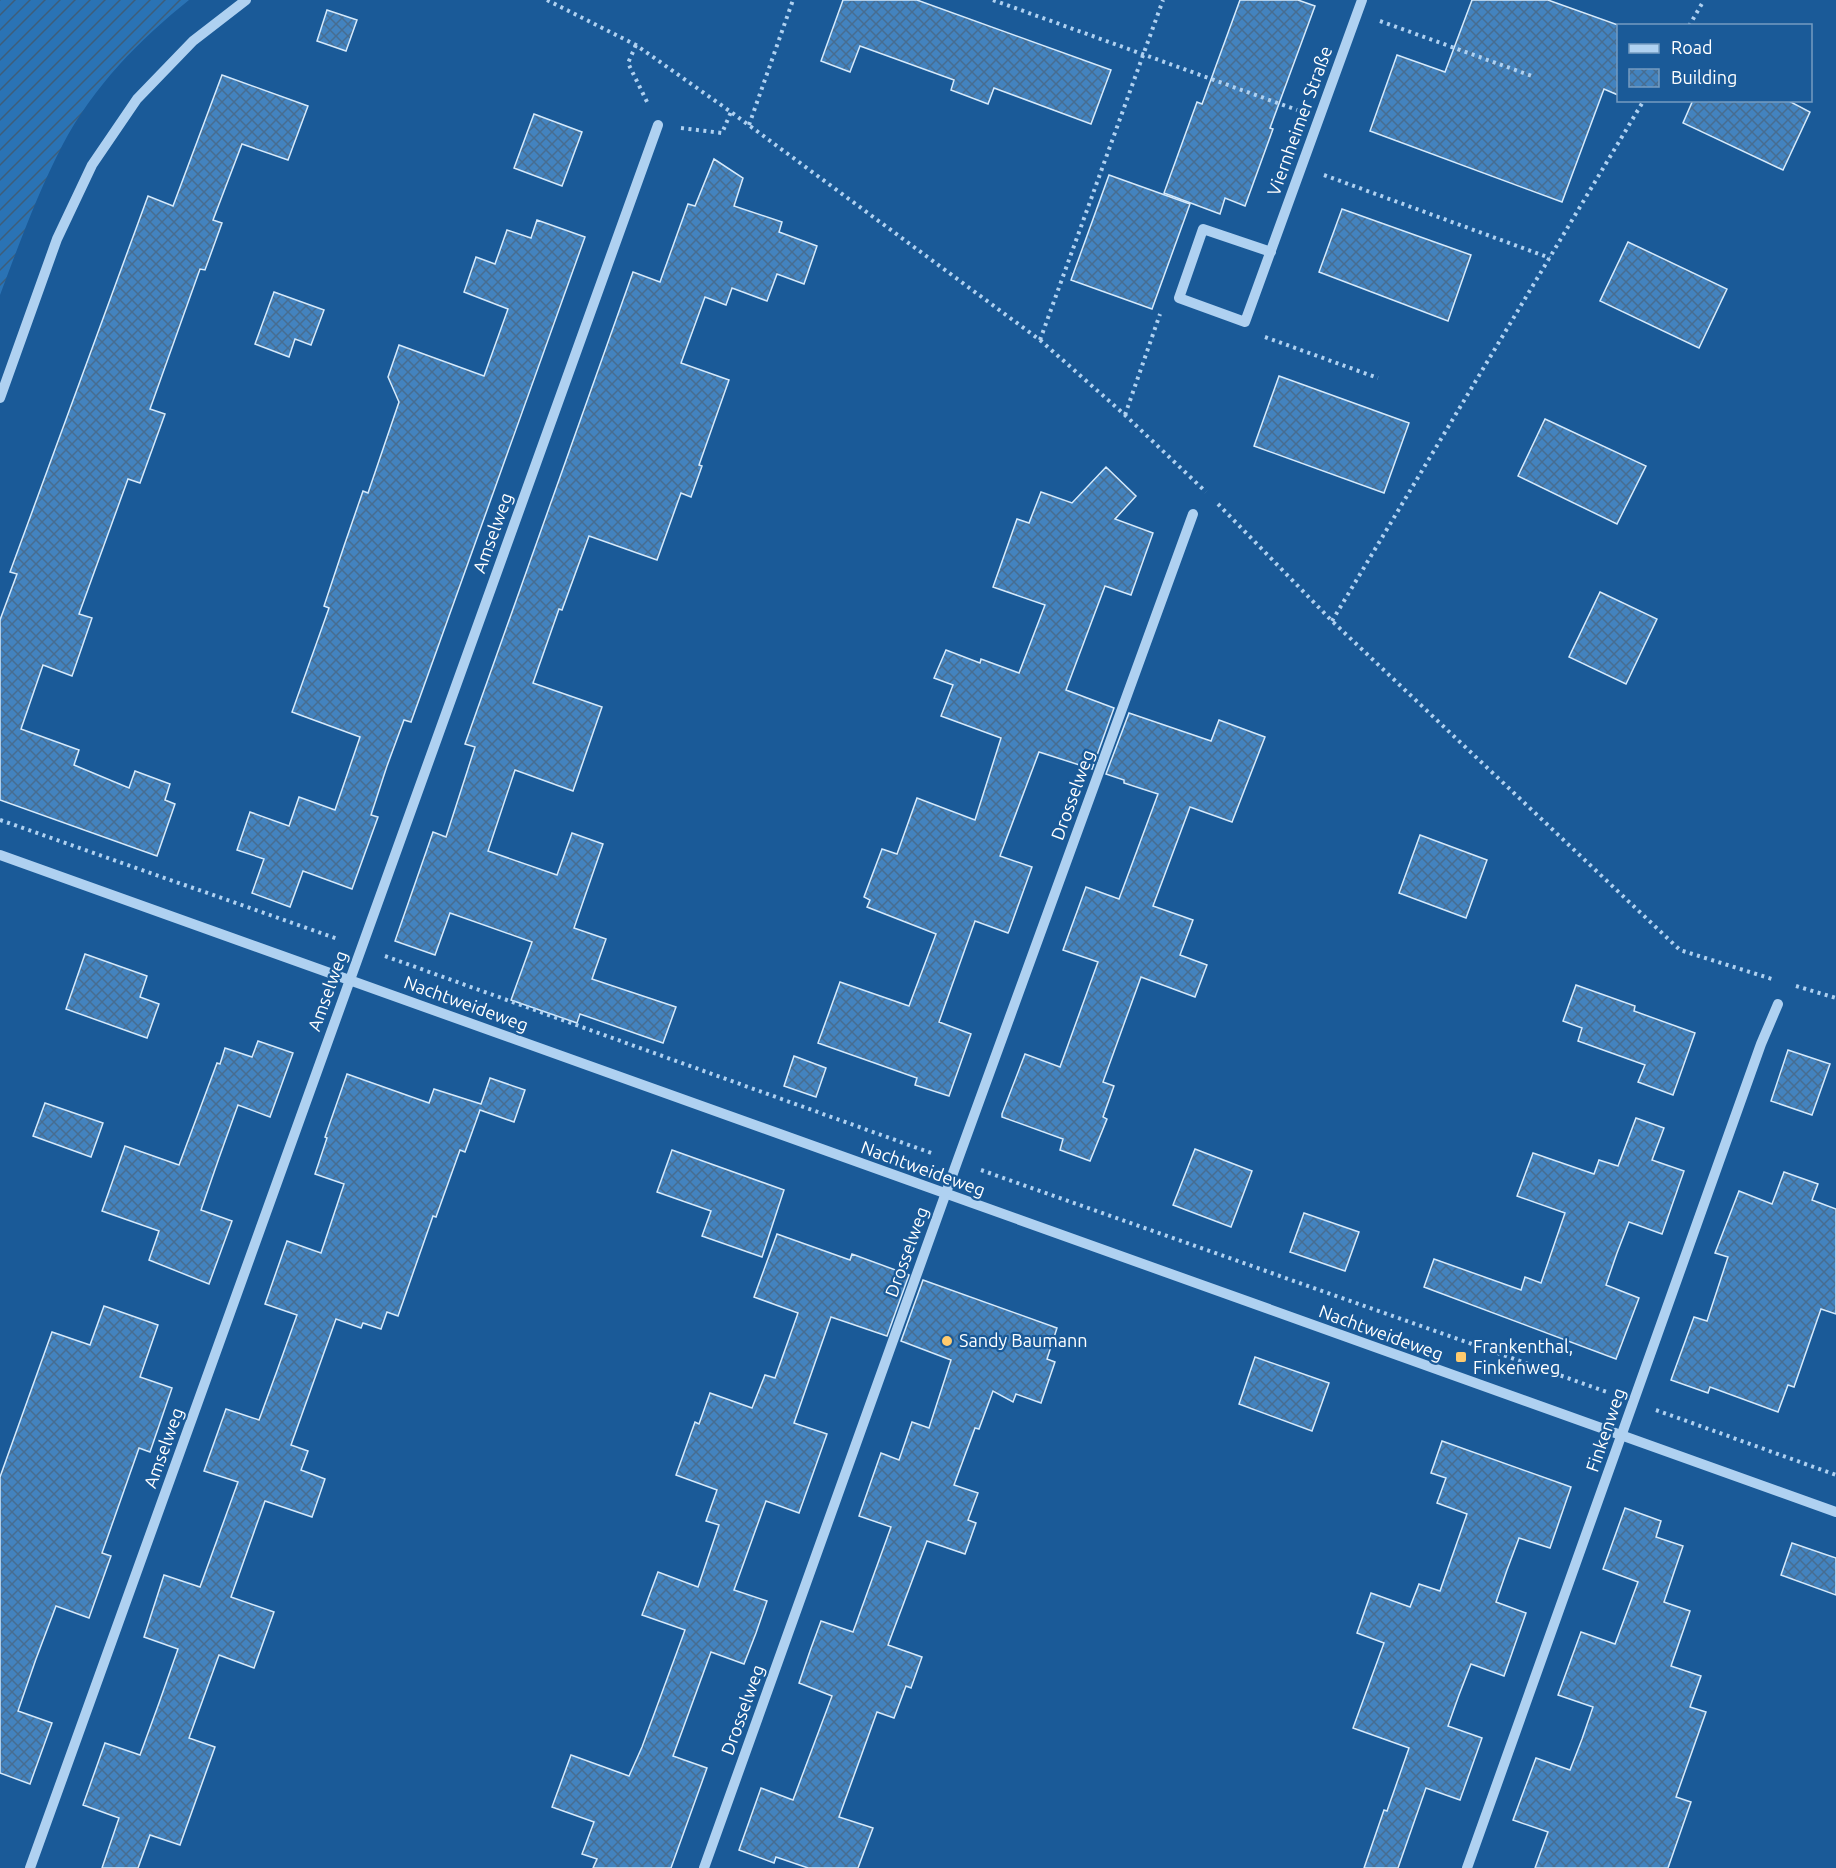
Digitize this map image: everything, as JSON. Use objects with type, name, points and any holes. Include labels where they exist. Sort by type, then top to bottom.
[{"type":"street","points":[[0,398],[57,239],[92,165],[137,99],[193,41],[246,0]]},
{"type":"street","name":"Viernheimer Straße","points":[[1245,322],[1362,0]]},
{"type":"street","name":"Amselweg","points":[[30,1868],[658,125]]},
{"type":"street","points":[[1245,322],[1179,298],[1203,229],[1270,252]]},
{"type":"street","name":"Drosselweg","points":[[704,1868],[945,1195],[1193,514]]},
{"type":"street","name":"Nachtweideweg","points":[[0,855],[1836,1512]]},
{"type":"street","name":"Finkenweg","points":[[1467,1868],[1761,1044],[1778,1004]]},
{"type":"path","points":[[748,124],[793,0]]},
{"type":"path","points":[[993,0],[1320,118]]},
{"type":"path","points":[[1040,340],[1163,0]]},
{"type":"path","points":[[1690,24],[1704,0]]},
{"type":"path","points":[[1357,13],[1532,76]]},
{"type":"path","points":[[636,45],[628,63],[658,125],[722,133],[731,112]]},
{"type":"path","points":[[1332,621],[1643,102]]},
{"type":"path","points":[[1301,166],[1550,258]]},
{"type":"path","points":[[1125,415],[1161,312],[1179,298]]},
{"type":"path","points":[[1245,322],[1265,337],[1378,378]]},
{"type":"path","points":[[0,820],[361,947],[1836,1476]]},
{"type":"shaded area","points":[[0,0],[189,0],[119,65],[75,123],[37,199],[0,295]]},
{"type":"building","points":[[843,0],[917,0],[1111,70],[1091,124],[994,88],[988,104],[951,90],[954,80],[860,46],[850,72],[821,61]]},
{"type":"building","points":[[1240,0],[1298,0],[1315,6],[1270,128],[1273,129],[1245,206],[1225,198],[1220,214],[1164,193],[1197,102],[1202,104]]},
{"type":"building","points":[[1472,0],[1548,0],[1617,25],[1617,95],[1604,89],[1562,202],[1370,131],[1397,55],[1445,72]]},
{"type":"building","points":[[327,10],[357,20],[346,51],[317,41]]},
{"type":"building","points":[[222,75],[308,106],[288,160],[242,144],[213,220],[222,223],[205,270],[200,269],[150,409],[165,414],[140,483],[128,479],[79,614],[92,618],[72,676],[43,665],[21,729],[79,750],[74,765],[129,788],[135,771],[170,784],[165,800],[175,804],[157,856],[0,800],[0,620],[17,574],[10,572],[148,196],[173,206]]},
{"type":"building","points":[[1692,102],[1791,102],[1810,112],[1783,170],[1683,123]]},
{"type":"building","points":[[534,114],[582,132],[562,186],[514,168]]},
{"type":"building","points":[[714,159],[743,178],[734,206],[782,222],[779,232],[817,246],[804,284],[777,274],[767,301],[732,288],[726,305],[705,297],[681,363],[729,380],[699,465],[702,466],[691,497],[681,493],[657,560],[589,536],[562,610],[559,609],[533,683],[602,707],[573,791],[515,770],[488,851],[557,875],[572,833],[603,844],[574,928],[606,939],[592,979],[676,1007],[663,1043],[580,1014],[577,1023],[511,1000],[532,942],[450,913],[435,955],[395,941],[433,832],[446,837],[475,747],[465,744],[633,272],[660,282],[688,204],[695,206]]},
{"type":"building","points":[[1109,175],[1190,204],[1152,309],[1071,280]]},
{"type":"building","points":[[1342,209],[1471,255],[1448,321],[1319,272]]},
{"type":"building","points":[[537,220],[585,237],[411,722],[404,720],[387,766],[371,815],[378,817],[352,889],[303,871],[290,907],[252,893],[264,859],[237,850],[250,812],[289,826],[299,797],[335,810],[360,737],[292,712],[329,608],[324,606],[344,546],[363,491],[368,493],[399,402],[388,377],[399,345],[484,376],[508,309],[464,292],[476,257],[495,264],[507,230],[531,238]]},
{"type":"building","points":[[1628,242],[1727,289],[1699,348],[1600,301]]},
{"type":"building","points":[[274,292],[324,310],[311,345],[295,339],[289,357],[255,344]]},
{"type":"building","points":[[1279,376],[1409,423],[1384,493],[1254,446]]},
{"type":"building","points":[[1545,419],[1646,466],[1617,524],[1518,476]]},
{"type":"building","points":[[1106,467],[1136,496],[1115,519],[1153,533],[1131,595],[1105,586],[1066,690],[1114,708],[1092,769],[1039,752],[1000,856],[1032,867],[1009,931],[1008,933],[975,921],[939,1022],[971,1034],[949,1096],[915,1085],[917,1078],[818,1043],[840,982],[909,1006],[936,934],[867,907],[870,900],[864,897],[882,849],[897,854],[917,798],[975,820],[1001,738],[941,716],[953,685],[934,678],[946,650],[980,663],[981,659],[1019,673],[1045,605],[993,587],[1017,519],[1029,523],[1041,492],[1072,503]]},
{"type":"building","points":[[1600,592],[1657,619],[1626,684],[1569,657]]},
{"type":"building","points":[[1129,713],[1211,741],[1219,720],[1265,737],[1232,822],[1190,807],[1153,906],[1193,920],[1180,955],[1207,965],[1195,997],[1141,977],[1103,1082],[1114,1086],[1103,1117],[1107,1119],[1090,1161],[1060,1150],[1063,1139],[1002,1117],[1002,1114],[1025,1054],[1060,1067],[1098,962],[1063,950],[1086,887],[1119,899],[1158,794],[1124,783],[1124,780],[1106,774]]},
{"type":"building","points":[[1420,835],[1487,860],[1466,918],[1399,893]]},
{"type":"building","points":[[85,954],[147,976],[140,997],[159,1004],[147,1038],[66,1009]]},
{"type":"building","points":[[1576,985],[1635,1006],[1634,1011],[1695,1033],[1673,1095],[1638,1082],[1645,1065],[1578,1041],[1582,1028],[1563,1021]]},
{"type":"building","points":[[258,1041],[293,1053],[270,1117],[238,1105],[201,1210],[232,1221],[209,1284],[149,1260],[159,1231],[102,1211],[125,1146],[179,1165],[217,1063],[220,1064],[225,1048],[252,1057]]},
{"type":"building","points":[[1788,1050],[1830,1064],[1812,1115],[1771,1101]]},
{"type":"building","points":[[794,1056],[826,1068],[816,1097],[784,1086]]},
{"type":"building","points":[[347,1074],[429,1103],[434,1089],[481,1104],[490,1078],[525,1090],[514,1122],[480,1110],[465,1152],[460,1150],[436,1217],[433,1216],[398,1316],[387,1312],[381,1329],[363,1323],[361,1328],[336,1319],[291,1445],[308,1451],[301,1470],[325,1479],[312,1517],[265,1501],[231,1597],[274,1612],[254,1668],[219,1655],[189,1738],[215,1747],[180,1845],[150,1835],[138,1868],[102,1868],[119,1818],[83,1805],[105,1743],[140,1755],[159,1703],[178,1649],[144,1637],[164,1575],[200,1587],[238,1482],[204,1471],[226,1409],[259,1420],[278,1368],[297,1315],[265,1304],[287,1241],[321,1253],[344,1184],[315,1174]]},
{"type":"building","points":[[45,1103],[103,1123],[91,1157],[33,1136]]},
{"type":"building","points":[[1636,1118],[1664,1128],[1652,1160],[1684,1171],[1662,1234],[1629,1222],[1617,1253],[1606,1285],[1639,1298],[1616,1359],[1424,1287],[1434,1259],[1521,1290],[1525,1277],[1541,1283],[1565,1213],[1517,1196],[1533,1153],[1594,1174],[1599,1160],[1618,1166]]},
{"type":"building","points":[[1195,1149],[1252,1171],[1231,1227],[1173,1205]]},
{"type":"building","points":[[672,1150],[784,1190],[762,1257],[702,1236],[711,1211],[657,1192]]},
{"type":"building","points":[[1784,1172],[1818,1184],[1812,1200],[1836,1209],[1836,1314],[1821,1309],[1794,1387],[1788,1385],[1778,1412],[1710,1387],[1708,1393],[1671,1380],[1694,1317],[1707,1321],[1728,1257],[1715,1253],[1739,1191],[1772,1204]]},
{"type":"building","points":[[1304,1213],[1359,1232],[1345,1271],[1290,1252]]},
{"type":"building","points":[[777,1234],[850,1260],[852,1254],[909,1275],[887,1336],[831,1317],[794,1423],[827,1434],[799,1513],[766,1501],[734,1590],[767,1601],[756,1633],[744,1664],[711,1652],[673,1756],[707,1768],[671,1868],[593,1868],[597,1859],[582,1854],[594,1822],[552,1807],[571,1755],[629,1776],[642,1747],[685,1630],[642,1615],[658,1572],[698,1587],[719,1525],[706,1521],[717,1490],[676,1475],[695,1422],[699,1424],[710,1393],[752,1408],[765,1375],[775,1378],[798,1313],[754,1297]]},
{"type":"building","points":[[923,1280],[1057,1328],[1047,1359],[1055,1362],[1041,1403],[1016,1394],[1013,1402],[993,1391],[979,1429],[975,1428],[954,1485],[978,1493],[968,1520],[976,1523],[965,1554],[927,1541],[888,1645],[922,1657],[911,1688],[906,1686],[894,1718],[877,1712],[839,1817],[873,1828],[858,1868],[808,1868],[776,1857],[774,1863],[739,1850],[761,1788],[793,1800],[832,1696],[799,1683],[810,1651],[821,1621],[853,1632],[891,1527],[859,1516],[881,1453],[899,1460],[912,1422],[929,1428],[951,1360],[901,1341]]},
{"type":"building","points":[[104,1306],[158,1325],[140,1377],[172,1388],[150,1452],[139,1448],[102,1553],[111,1556],[89,1618],[56,1606],[36,1659],[18,1711],[52,1723],[30,1784],[0,1773],[0,1477],[52,1332],[90,1345]]},
{"type":"building","points":[[1255,1357],[1329,1383],[1312,1431],[1239,1404]]},
{"type":"building","points":[[1442,1441],[1571,1487],[1550,1548],[1519,1538],[1507,1570],[1496,1602],[1526,1613],[1504,1676],[1471,1664],[1448,1726],[1482,1738],[1460,1800],[1426,1788],[1398,1868],[1364,1868],[1409,1748],[1353,1728],[1384,1643],[1357,1633],[1371,1593],[1410,1607],[1419,1584],[1440,1591],[1467,1514],[1437,1503],[1446,1478],[1431,1473]]},
{"type":"building","points":[[1625,1508],[1661,1521],[1656,1537],[1683,1546],[1664,1602],[1690,1611],[1671,1666],[1701,1676],[1690,1707],[1706,1712],[1676,1797],[1691,1802],[1668,1868],[1535,1868],[1548,1832],[1513,1820],[1536,1758],[1570,1770],[1582,1739],[1593,1707],[1558,1695],[1581,1632],[1615,1644],[1638,1582],[1603,1569]]},
{"type":"building","points":[[1792,1543],[1836,1558],[1836,1595],[1781,1575]]},
{"type":"place","name":"Sandy Baumann","points":[[947,1341]]},
{"type":"place","name":"Frankenthal, Finkenweg","points":[[1461,1357]]}]
